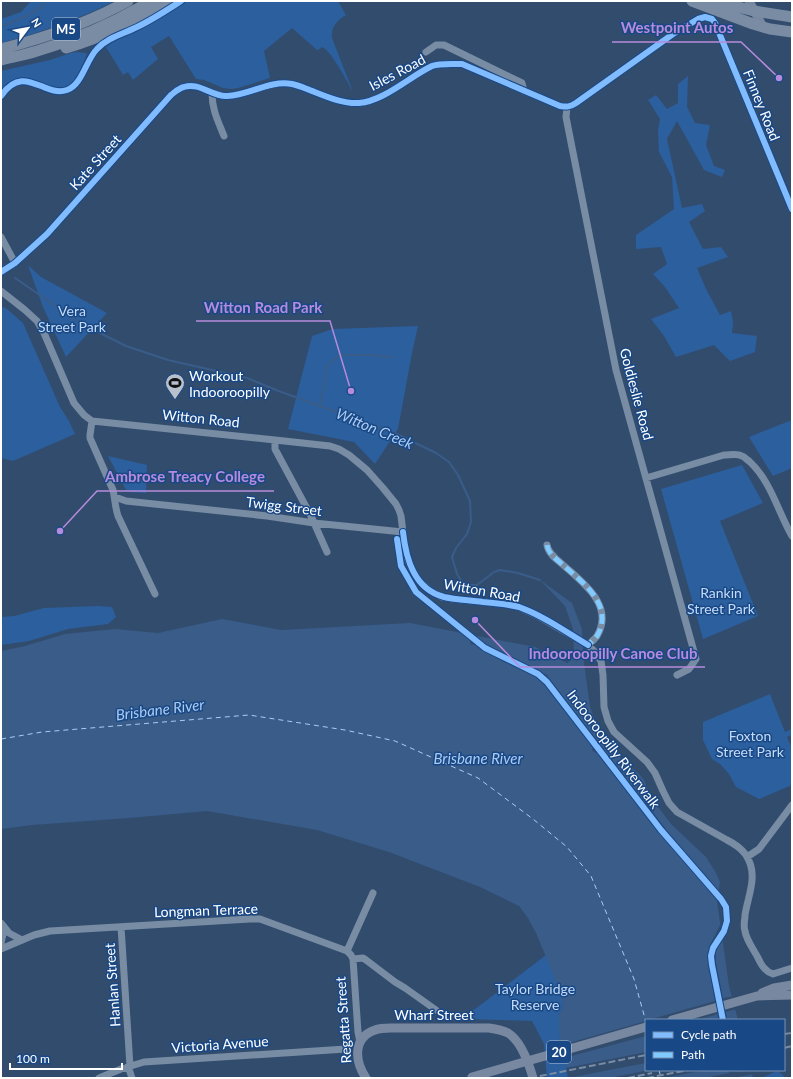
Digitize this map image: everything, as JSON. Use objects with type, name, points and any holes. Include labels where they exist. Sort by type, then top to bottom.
[{"type":"highway","name":"M5","points":[[1,49],[33,41],[63,30],[107,12],[128,1]]},
{"type":"highway","name":"M5","points":[[1,60],[68,41],[107,24],[151,1]]},
{"type":"highway","points":[[20,55],[38,57],[84,42],[140,18],[169,1]]},
{"type":"highway","points":[[692,1],[734,18],[763,27],[792,32]]},
{"type":"highway","points":[[715,1],[751,6],[792,17]]},
{"type":"main road","points":[[751,6],[763,27]]},
{"type":"main road","points":[[676,1019],[757,996],[774,988],[792,985]]},
{"type":"main road","points":[[757,996],[792,995]]},
{"type":"main road","name":"20","points":[[470,1077],[645,1027]]},
{"type":"main road","name":"Wharf Street","points":[[360,1042],[368,1033],[381,1029],[497,1029],[509,1034],[516,1041],[526,1059],[533,1078]]},
{"type":"main road","name":"Regatta Street","points":[[360,1042],[357,1050],[358,1059],[361,1070],[366,1078]]},
{"type":"street","name":"Finney Road","points":[[567,107],[572,106],[673,34],[698,19],[705,17],[712,19],[715,23],[792,209]]},
{"type":"street","name":"Isles Road","points":[[426,52],[436,45],[444,45],[522,83],[524,91]]},
{"type":"street","name":"Isles Road","points":[[212,93],[232,96],[275,83],[292,84],[342,102],[359,103],[376,99],[433,66],[462,64],[560,106],[567,107]]},
{"type":"street","name":"Kate Street","points":[[1,272],[15,263],[47,234],[171,94],[183,87],[193,85],[212,93]]},
{"type":"street","points":[[212,93],[212,106],[224,136]]},
{"type":"street","name":"Goldieslie Road","points":[[567,107],[566,118],[616,370],[696,659],[689,669],[677,675]]},
{"type":"street","points":[[1,237],[15,263]]},
{"type":"street","points":[[1,291],[37,321],[74,403],[81,413],[92,420],[90,438],[113,490],[118,516],[155,594]]},
{"type":"street","name":"Witton Road","points":[[92,420],[330,446],[339,449],[368,470],[396,504],[401,516],[406,556],[413,572],[421,583],[432,592],[442,597],[453,599],[518,607],[536,615],[588,645]]},
{"type":"street","points":[[275,440],[275,449],[314,523],[327,552]]},
{"type":"street","points":[[646,478],[724,455],[734,454],[743,456],[756,468],[766,483],[792,536]]},
{"type":"street","name":"Twigg Street","points":[[115,497],[126,501],[403,532]]},
{"type":"street","points":[[547,545],[548,550],[554,557],[590,589],[601,608],[601,625],[597,636],[588,645],[601,661],[604,707],[608,721],[614,732],[647,762],[655,773],[669,803],[677,812],[733,843],[747,857],[752,871],[753,881],[750,890],[744,930],[759,961],[766,971],[773,974],[792,968]]},
{"type":"street","points":[[747,857],[759,850],[792,805]]},
{"type":"street","points":[[726,840],[743,859],[747,870],[750,890]]},
{"type":"street","points":[[373,893],[347,951],[353,959],[363,958],[436,1010]]},
{"type":"street","name":"Longman Terrace","points":[[1,949],[34,935],[46,932],[256,919],[269,922],[347,951]]},
{"type":"street","points":[[1,923],[9,933],[22,940]]},
{"type":"street","points":[[1,923],[3,932],[1,943]]},
{"type":"street","name":"Hanlan Street","points":[[122,927],[129,1066],[132,1078]]},
{"type":"street","name":"Regatta Street","points":[[353,959],[360,1042]]},
{"type":"street","name":"Victoria Avenue","points":[[99,1078],[129,1066],[144,1062],[346,1049]]},
{"type":"green space","points":[[31,1],[115,1],[59,25],[1,43],[1,19],[21,12]]},
{"type":"green space","points":[[187,1],[338,1],[346,15],[335,24],[332,30],[332,38],[353,92],[339,67],[326,49],[322,47],[318,50],[316,49],[292,28],[264,51],[270,78],[238,88],[223,88],[204,80],[196,79],[169,36],[151,47],[158,59],[133,80],[128,72],[123,75],[106,47],[114,41],[140,30]]},
{"type":"green space","points":[[76,52],[87,53],[76,78],[72,83],[65,87],[57,88],[31,79],[21,78],[11,82],[1,90],[1,71],[50,60]]},
{"type":"green space","points":[[688,76],[687,107],[695,123],[710,125],[706,145],[714,166],[725,170],[722,177],[704,170],[677,121],[667,139],[682,208],[702,204],[705,211],[689,222],[703,249],[721,247],[728,257],[697,268],[720,315],[731,311],[733,322],[732,333],[757,336],[755,352],[730,361],[714,345],[676,357],[664,336],[651,319],[679,308],[665,287],[653,274],[667,264],[661,247],[636,249],[636,235],[674,209],[672,177],[659,152],[658,131],[660,119],[648,100],[656,95],[667,109],[678,103],[678,84]]},
{"type":"green space","name":"Vera Street Park","points":[[28,265],[41,277],[107,313],[66,357],[43,307]]},
{"type":"green space","points":[[1,307],[6,308],[23,323],[60,407],[75,434],[13,461],[1,458]]},
{"type":"green space","points":[[418,326],[398,429],[375,464],[354,442],[288,429],[312,336],[333,329]]},
{"type":"green space","points":[[792,420],[792,468],[773,476],[749,437]]},
{"type":"green space","points":[[108,456],[147,465],[146,493],[128,492]]},
{"type":"green space","name":"Rankin Street Park","points":[[742,465],[763,503],[720,521],[758,616],[703,639],[661,489]]},
{"type":"green space","points":[[98,606],[112,607],[116,617],[108,624],[68,629],[29,641],[1,645],[1,617],[14,616],[44,608]]},
{"type":"green space","name":"Foxton Street Park","points":[[770,694],[785,732],[792,729],[792,735],[787,737],[792,749],[792,785],[759,799],[736,787],[729,774],[720,764],[712,759],[703,740],[703,722]]},
{"type":"green space","name":"Taylor Bridge Reserve","points":[[546,955],[561,993],[563,1003],[559,1015],[570,1078],[547,1078],[544,1044],[532,1021],[462,1019]]},
{"type":"green space","points":[[777,1071],[785,1078],[761,1078]]},
{"type":"water","name":"Brisbane River","points":[[540,580],[572,603],[582,629],[583,656],[590,706],[597,729],[604,741],[644,780],[658,807],[672,825],[706,857],[720,882],[717,901],[729,986],[738,1019],[645,1019],[645,1071],[751,1071],[753,1078],[570,1078],[559,1032],[559,1015],[563,1004],[562,995],[536,933],[528,918],[519,906],[480,887],[389,852],[317,830],[207,811],[32,825],[1,829],[1,651],[25,646],[65,634],[115,629],[158,633],[222,619],[281,630],[410,623],[535,647],[567,663],[571,660],[574,652],[573,629],[565,606]]},
{"type":"pier","points":[[457,630],[471,632],[474,635],[475,633],[478,634],[477,638],[486,644],[548,676],[668,832],[720,892],[719,902],[659,832],[599,754],[592,750],[593,746],[543,682],[538,678],[482,650],[476,645],[470,644],[471,641]]},
{"type":"pier","points":[[721,920],[724,935],[716,951],[716,963],[723,998],[734,996],[737,1009],[726,1012],[727,1019],[719,1019],[718,1014],[700,1019],[652,1019],[715,1001],[708,962],[709,947],[721,923]]},
{"type":"pier","points":[[645,1021],[645,1036],[564,1058],[564,1062],[560,1039],[562,1045]]},
{"type":"pier","points":[[645,1052],[645,1063],[568,1078],[566,1068]]},
{"type":"pier","points":[[645,1071],[700,1071],[665,1078],[609,1078]]},
{"type":"pier","points":[[729,1071],[753,1071],[754,1074],[738,1078],[705,1078],[729,1073]]},
{"type":"waterway","name":"Witton Creek","points":[[1,26],[31,13],[46,1]]},
{"type":"waterway","name":"Witton Creek","points":[[15,278],[76,320],[126,346],[168,360],[247,378],[397,434],[436,453],[449,462],[458,475],[470,501],[471,522],[467,534],[456,548],[452,557],[457,574],[462,582],[469,585],[477,585],[494,572],[500,570],[518,573],[540,580]]},
{"type":"waterway","points":[[320,405],[326,376],[326,366],[340,355],[392,357]]},
{"type":"ferry route","points":[[1,739],[42,732],[249,715],[345,730],[395,741],[478,778],[533,819],[567,847],[591,876],[634,979],[645,1019]]},
{"type":"ferry route","points":[[659,1071],[661,1078]]},
{"type":"railway","points":[[785,1034],[792,1033]]},
{"type":"railway","points":[[785,1048],[792,1046]]},
{"type":"railway","points":[[530,1078],[645,1055]]},
{"type":"railway","points":[[647,1078],[683,1071]]},
{"type":"railway","points":[[628,1078],[652,1073]]},
{"type":"marked path","points":[[547,545],[553,556],[587,587],[599,604],[602,614],[601,625],[597,636],[588,645]]},
{"type":"cycle path","points":[[1,96],[9,86],[18,82],[26,81],[50,90],[67,90],[80,78],[93,54],[101,45],[159,15],[181,1]]},
{"type":"cycle path","points":[[1,272],[15,263],[47,234],[171,95],[182,88],[195,86],[222,96],[227,96],[284,83],[300,86],[339,101],[359,103],[378,98],[432,66],[442,64],[462,64],[565,107],[576,103],[673,34],[698,19],[705,17],[712,19],[715,23],[792,209]]},
{"type":"cycle path","points":[[403,532],[406,552],[413,572],[425,587],[434,593],[449,598],[519,607],[546,620],[588,645]]},
{"type":"cycle path","name":"Indooroopilly Riverwalk","points":[[397,539],[401,566],[416,592],[485,648],[538,674],[547,682],[661,830],[721,899],[726,907],[727,921],[724,931],[713,948],[711,956],[723,1019]]},
{"type":"place","name":"Westpoint Autos","points":[[779,78]]},
{"type":"place","name":"Witton Road Park","points":[[351,391]]},
{"type":"place","name":"Workout Indooroopilly","points":[[175,400]]},
{"type":"place","name":"Ambrose Treacy College","points":[[60,531]]},
{"type":"place","name":"Indooroopilly Canoe Club","points":[[475,620]]}]
